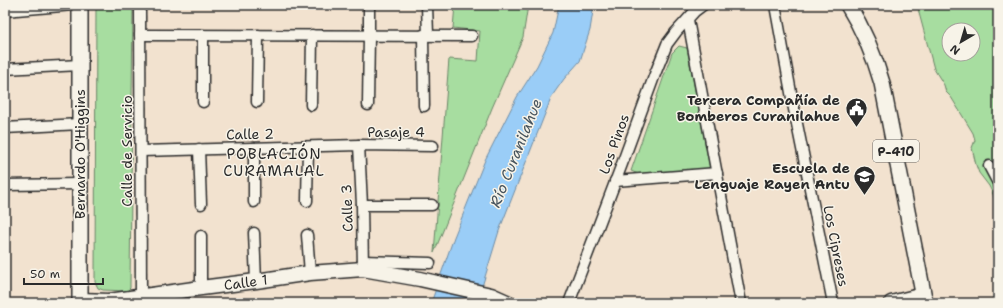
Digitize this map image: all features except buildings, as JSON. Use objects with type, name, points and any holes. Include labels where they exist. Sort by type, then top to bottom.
[{"type":"main road","name":"Bernardo O'Higgins","points":[[80,5],[80,301]]},
{"type":"main road","name":"P-410","points":[[848,5],[856,17],[873,54],[882,83],[924,299]]},
{"type":"street","points":[[5,11],[74,5]]},
{"type":"street","name":"Calle de Servicio","points":[[140,5],[141,297]]},
{"type":"street","points":[[368,105],[369,5]]},
{"type":"street","points":[[424,106],[427,5]]},
{"type":"street","name":"Los Pinos","points":[[569,303],[667,44],[695,11],[703,5]]},
{"type":"street","name":"Los Cipreses","points":[[775,5],[794,109],[833,303]]},
{"type":"street","points":[[688,20],[742,303]]},
{"type":"street","points":[[140,35],[472,36]]},
{"type":"street","points":[[203,35],[203,102]]},
{"type":"street","points":[[257,102],[258,35]]},
{"type":"street","points":[[311,105],[312,35]]},
{"type":"street","points":[[5,69],[80,65]]},
{"type":"street","points":[[5,128],[80,124]]},
{"type":"street","name":"Calle 2","points":[[141,151],[359,145]]},
{"type":"street","name":"Pasaje 4","points":[[359,145],[433,146]]},
{"type":"street","name":"Calle 3","points":[[359,145],[363,265]]},
{"type":"street","points":[[307,201],[308,147]]},
{"type":"street","points":[[254,148],[254,202]]},
{"type":"street","points":[[199,149],[200,204]]},
{"type":"street","points":[[989,166],[998,184]]},
{"type":"street","points":[[615,181],[717,174]]},
{"type":"street","points":[[5,185],[80,184]]},
{"type":"street","points":[[362,205],[432,205]]},
{"type":"street","points":[[254,233],[256,281]]},
{"type":"street","points":[[308,235],[310,273]]},
{"type":"street","points":[[201,236],[201,288]]},
{"type":"street","points":[[363,265],[430,262]]},
{"type":"street","name":"Calle 1","points":[[80,301],[109,301],[141,297],[363,265],[491,295],[509,303]]},
{"type":"street","points":[[891,303],[924,299]]},
{"type":"green space","points":[[96,5],[133,5],[130,288],[127,291],[103,290],[98,288],[95,282]]},
{"type":"green space","points":[[455,5],[528,5],[523,37],[492,108],[434,253],[449,59],[478,61],[480,31],[453,28]]},
{"type":"green space","points":[[918,5],[998,5],[998,211],[993,194],[979,173],[976,165],[972,148],[975,140],[973,133],[951,97],[946,92],[944,85],[934,69]]},
{"type":"green space","points":[[679,46],[687,48],[710,168],[701,169],[701,171],[641,175],[631,171],[672,53]]},
{"type":"water","name":"Río Curanilahue","points":[[559,5],[594,5],[590,30],[580,61],[564,79],[552,96],[499,231],[477,303],[431,303],[454,237],[485,160],[517,97],[537,66],[553,33]]},
{"type":"place","name":"Tercera Compañía de Bomberos Curanilahue","points":[[856,128]]},
{"type":"place","name":"Escuela de Lenguaje Rayen Antu","points":[[865,196]]},
{"type":"district","name":"POBLACIÓN CURAMALAL","points":[[274,162]]}]
